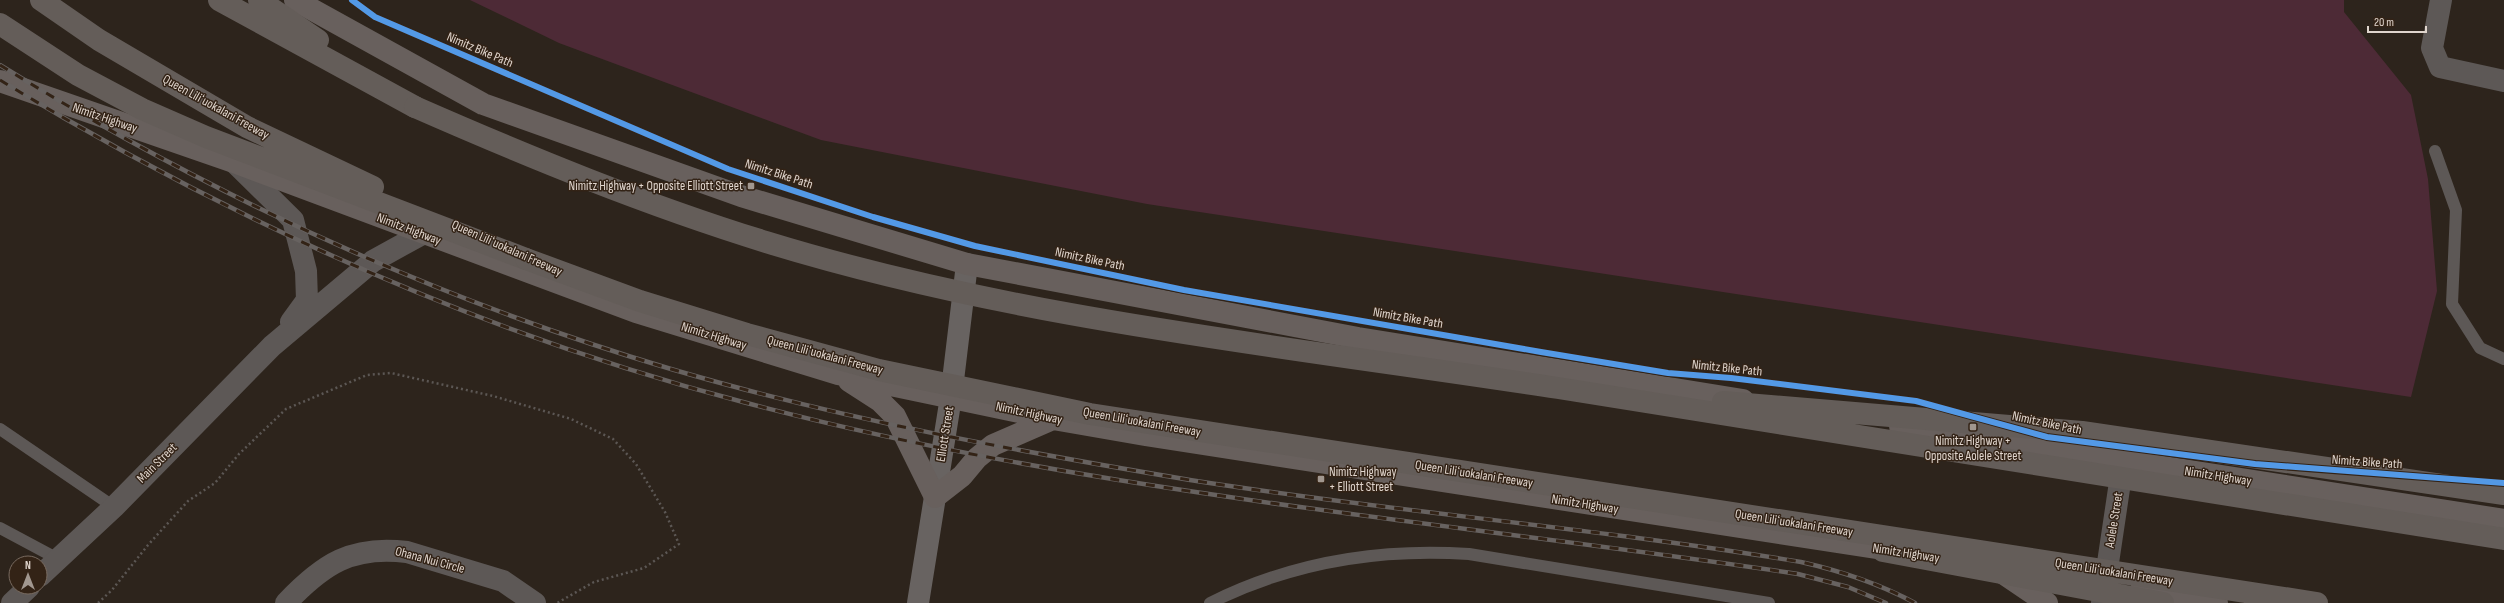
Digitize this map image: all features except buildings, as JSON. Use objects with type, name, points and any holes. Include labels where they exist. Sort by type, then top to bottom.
[{"type":"highway","name":"Queen Liliʻuokalani Freeway","points":[[41,0],[99,40],[247,127],[526,259],[683,314],[747,334],[879,370],[1090,414],[2317,603]]},
{"type":"highway","points":[[219,0],[415,106],[526,155],[649,201],[766,242],[889,275],[1005,302],[1133,325],[1560,389],[2504,539]]},
{"type":"highway","points":[[260,0],[415,106]]},
{"type":"highway","points":[[0,24],[78,75],[142,109],[206,137],[526,259]]},
{"type":"highway","points":[[1560,389],[2082,432],[2504,494]]},
{"type":"highway","points":[[1456,471],[2164,603]]},
{"type":"main road","name":"Nimitz Highway","points":[[296,0],[483,104],[741,196],[967,264],[1358,338],[2123,462],[2504,520]]},
{"type":"main road","name":"Nimitz Highway","points":[[0,82],[234,162],[422,234],[636,312],[838,374],[1053,419],[1430,481],[1992,566],[2103,593],[2215,603]]},
{"type":"main road","points":[[838,374],[880,401],[895,416],[935,497],[962,476],[977,458],[992,444],[1053,419]]},
{"type":"main road","points":[[1992,566],[2046,603]]},
{"type":"street","points":[[2441,0],[2432,48],[2440,67],[2504,81]]},
{"type":"street","name":"Main Street","points":[[234,162],[293,220],[306,271],[307,300],[272,346]]},
{"type":"street","name":"Main Street","points":[[48,568],[114,507],[272,346],[373,261],[422,234]]},
{"type":"street","name":"Elliott Street","points":[[918,603],[951,397],[967,264]]},
{"type":"street","name":"Aolele Street","points":[[2103,593],[2123,462]]},
{"type":"street","name":"Ohana Nui Circle","points":[[286,603],[316,573],[330,564],[359,553],[391,550],[407,552],[503,581],[535,603]]},
{"type":"street","points":[[12,603],[20,595]]},
{"type":"lane","points":[[2435,151],[2456,210],[2452,304],[2480,348],[2504,359]]},
{"type":"lane","points":[[0,429],[114,507]]},
{"type":"lane","points":[[0,528],[58,559]]},
{"type":"lane","points":[[1210,603],[1269,578],[1326,563],[1393,553],[1432,552],[1469,554],[1769,603]]},
{"type":"path","points":[[98,603],[112,590],[148,545],[188,502],[215,483],[239,454],[286,408],[367,375],[391,373],[493,396],[571,419],[613,439],[636,464],[665,512],[679,544],[644,568],[594,582],[557,603]]},
{"type":"shaded area","points":[[470,0],[2344,0],[2344,12],[2411,95],[2428,179],[2437,291],[2411,397],[1147,204],[821,140],[559,43]]},
{"type":"railway","points":[[0,65],[79,113],[160,158],[242,200],[326,240],[410,276],[496,310],[583,341],[671,369],[735,387],[929,432],[1190,480],[1343,502],[1648,539],[1801,562],[1859,578],[1887,589],[1915,603]]},
{"type":"railway","points":[[0,80],[177,180],[268,226],[360,268],[454,307],[549,342],[645,374],[743,402],[873,434],[1004,460],[1136,483],[1268,503],[1666,555],[1798,574],[1848,587],[1886,603]]},
{"type":"cycle path","name":"Nimitz Bike Path","points":[[352,0],[375,17],[728,169],[873,217],[975,246],[1184,290],[1668,373],[1731,378],[1916,401],[2047,437],[2255,464],[2504,483]]},
{"type":"place","name":"Nimitz Highway + Opposite Elliott Street","points":[[751,186]]},
{"type":"place","name":"Nimitz Highway + Opposite Aolele Street","points":[[1973,427]]},
{"type":"place","name":"Nimitz Highway + Elliott Street","points":[[1321,479]]}]
